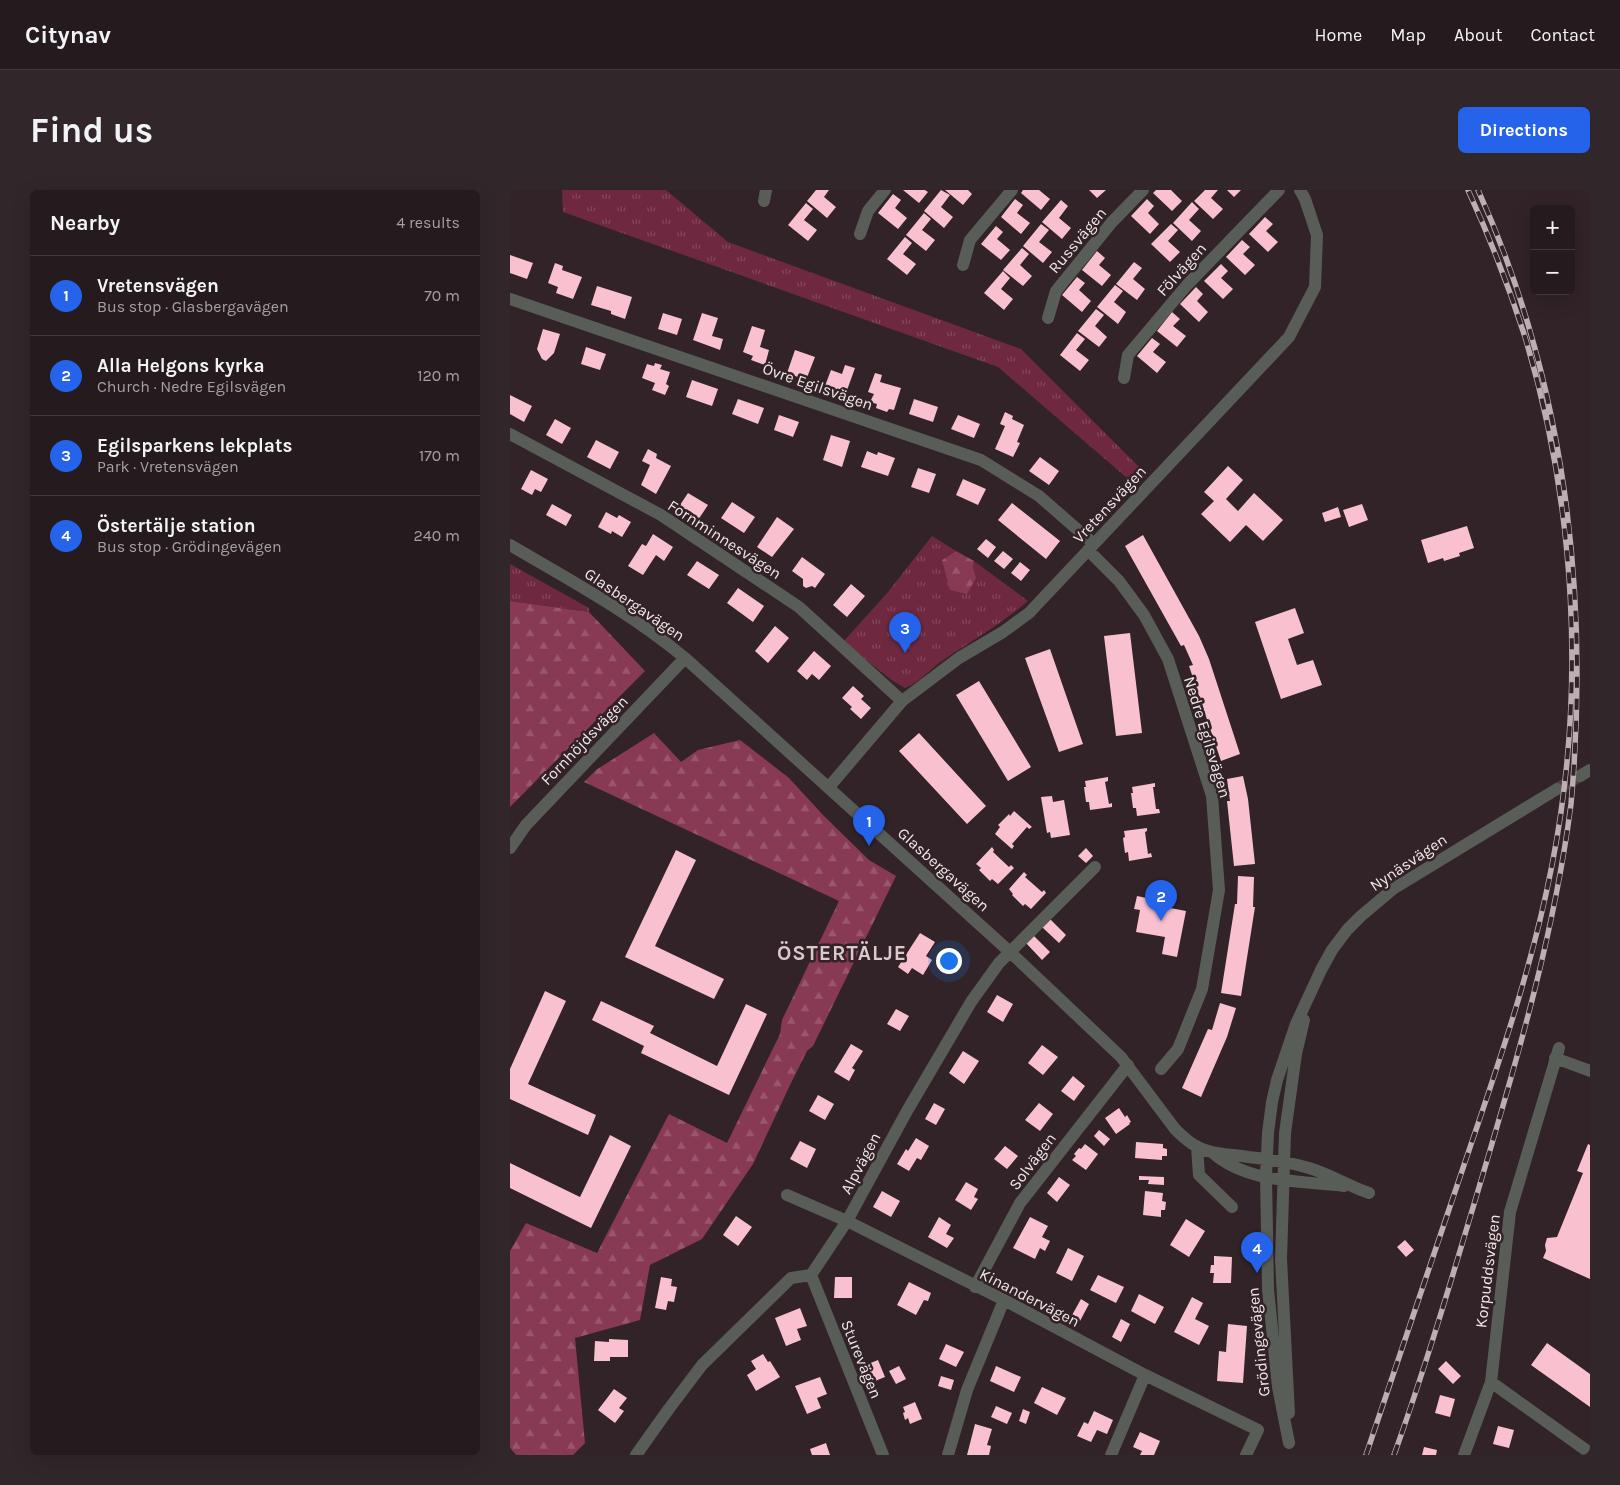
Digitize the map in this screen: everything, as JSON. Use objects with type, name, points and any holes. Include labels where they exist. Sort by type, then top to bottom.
[{"type":"street","points":[[860,234],[868,210],[884,190]]},
{"type":"street","points":[[963,265],[970,240],[1012,190]]},
{"type":"street","name":"Russvägen","points":[[1048,318],[1056,291],[1112,222],[1143,190]]},
{"type":"street","name":"Fölvägen","points":[[1124,378],[1128,355],[1187,284],[1279,190]]},
{"type":"street","name":"Vretensvägen","points":[[829,787],[902,701],[959,658],[1029,614],[1289,337],[1315,287],[1317,236],[1305,199],[1300,190]]},
{"type":"street","name":"Övre Egilsvägen","points":[[510,299],[981,460],[1039,496],[1091,547]]},
{"type":"street","name":"Fornminnesvägen","points":[[510,434],[661,515],[799,607],[902,701]]},
{"type":"street","name":"Glasbergavägen","points":[[510,546],[633,618],[685,658],[1010,952],[1128,1065],[1175,1129],[1197,1147],[1212,1152],[1285,1163]]},
{"type":"street","name":"Nedre Egilsvägen","points":[[1091,547],[1144,615],[1168,658],[1212,796],[1219,890],[1202,989],[1178,1049],[1160,1068]]},
{"type":"street","name":"Fornhöjdsvägen","points":[[510,848],[526,825],[685,658]]},
{"type":"street","name":"Nynäsvägen","points":[[1266,1159],[1271,1110],[1277,1080],[1296,1024],[1332,950],[1347,930],[1376,902],[1393,889],[1557,789]]},
{"type":"street","name":"Alpvägen","points":[[811,1275],[847,1221],[907,1111],[971,1002],[999,963],[1094,867]]},
{"type":"street","name":"Nynäsvägen","points":[[1285,1163],[1285,1133],[1291,1088],[1309,996]]},
{"type":"street","name":"Korpuddsvägen","points":[[1464,1455],[1491,1382],[1510,1212],[1557,1053],[1590,1071]]},
{"type":"street","name":"Solvägen","points":[[976,1287],[1020,1203],[1128,1065]]},
{"type":"street","points":[[1197,1147],[1199,1175],[1232,1207]]},
{"type":"street","name":"Glasbergavägen","points":[[1212,1152],[1230,1166],[1284,1180]]},
{"type":"street","name":"Grödingevägen","points":[[1266,1159],[1268,1289],[1278,1387],[1290,1449]]},
{"type":"street","points":[[1285,1163],[1330,1175],[1351,1187],[1369,1193]]},
{"type":"street","name":"Grödingevägen","points":[[1285,1163],[1281,1258],[1289,1392],[1290,1449]]},
{"type":"street","points":[[1284,1180],[1351,1187]]},
{"type":"street","name":"Kinandervägen","points":[[787,1195],[847,1221],[1004,1300],[1145,1375],[1258,1430],[1246,1455]]},
{"type":"street","points":[[636,1455],[702,1365],[791,1278],[811,1275]]},
{"type":"street","name":"Sturevägen","points":[[811,1275],[883,1455]]},
{"type":"street","points":[[948,1455],[967,1390],[1004,1300]]},
{"type":"street","points":[[1111,1455],[1145,1375]]},
{"type":"street","points":[[1491,1382],[1578,1450],[1590,1453]]},
{"type":"green space","points":[[562,190],[666,190],[728,242],[1021,349],[1145,473],[1134,484],[998,367],[563,212]]},
{"type":"green space","points":[[932,536],[956,551],[942,560],[973,568],[974,561],[1028,601],[997,625],[942,661],[915,683],[905,688],[893,681],[843,642],[888,592]]},
{"type":"green space","points":[[956,551],[974,561],[973,568],[976,578],[967,594],[950,590],[942,560]]},
{"type":"green space","points":[[510,564],[589,608],[589,612],[510,601]]},
{"type":"green space","points":[[510,601],[589,612],[645,671],[510,807]]},
{"type":"green space","points":[[654,733],[681,762],[698,750],[740,740],[789,778],[823,815],[869,860],[896,876],[813,1046],[807,1051],[791,1083],[753,1164],[702,1239],[650,1265],[640,1320],[575,1338],[585,1443],[573,1455],[516,1455],[510,1448],[510,1251],[526,1223],[597,1253],[669,1114],[727,1143],[780,1034],[782,1020],[839,901],[584,782],[596,770]]},
{"type":"building","points":[[816,190],[829,190],[824,197],[836,207],[827,218],[807,201]]},
{"type":"building","points":[[903,190],[925,190],[928,192],[919,203]]},
{"type":"building","points":[[941,190],[950,195],[941,207],[953,217],[944,228],[924,211]]},
{"type":"building","points":[[945,190],[968,190],[972,194],[963,205]]},
{"type":"building","points":[[1023,190],[1039,190],[1050,199],[1041,210],[1021,193]]},
{"type":"building","points":[[1089,190],[1106,190],[1097,198]]},
{"type":"building","points":[[1156,190],[1171,190],[1182,201],[1172,211],[1153,193]]},
{"type":"building","points":[[1205,190],[1218,190],[1211,198],[1223,209],[1213,219],[1194,201]]},
{"type":"building","points":[[1227,190],[1241,190],[1234,197]]},
{"type":"building","points":[[893,194],[901,200],[895,208],[907,218],[898,229],[878,213]]},
{"type":"building","points":[[1015,199],[1023,205],[1017,213],[1030,223],[1021,234],[1001,217]]},
{"type":"building","points":[[1147,199],[1154,206],[1148,213],[1159,224],[1150,234],[1131,216]]},
{"type":"building","points":[[1061,200],[1068,206],[1059,218],[1071,228],[1062,239],[1042,222]]},
{"type":"building","points":[[1192,202],[1199,209],[1189,220],[1201,231],[1192,241],[1173,223]]},
{"type":"building","points":[[806,203],[813,209],[804,220],[817,230],[808,241],[788,225]]},
{"type":"building","points":[[924,213],[931,219],[922,230],[935,240],[926,251],[906,235]]},
{"type":"building","points":[[1265,217],[1273,224],[1266,231],[1278,242],[1268,252],[1249,234]]},
{"type":"building","points":[[1041,224],[1049,230],[1039,242],[1052,252],[1043,263],[1023,246]]},
{"type":"building","points":[[1171,224],[1178,230],[1168,241],[1180,252],[1170,262],[1151,244]]},
{"type":"building","points":[[996,226],[1003,232],[997,239],[1010,250],[1001,260],[981,244]]},
{"type":"building","points":[[905,237],[912,243],[903,254],[916,264],[907,275],[887,259]]},
{"type":"building","points":[[1242,240],[1250,247],[1243,254],[1255,265],[1245,275],[1226,257]]},
{"type":"building","points":[[1022,248],[1029,254],[1020,265],[1032,276],[1023,286],[1003,270]]},
{"type":"building","points":[[1097,251],[1105,258],[1099,265],[1111,275],[1102,286],[1082,270]]},
{"type":"building","points":[[510,255],[533,263],[527,279],[510,273]]},
{"type":"building","points":[[1134,262],[1142,268],[1133,279],[1145,289],[1137,300],[1116,284]]},
{"type":"building","points":[[555,263],[563,266],[562,270],[582,277],[573,299],[556,293],[558,287],[548,283]]},
{"type":"building","points":[[1221,264],[1228,271],[1221,278],[1233,289],[1223,299],[1204,281]]},
{"type":"building","points":[[1003,271],[1010,278],[1001,289],[1013,299],[1004,310],[984,293]]},
{"type":"building","points":[[1077,277],[1085,283],[1079,290],[1091,301],[1082,312],[1062,295]]},
{"type":"building","points":[[1115,285],[1123,291],[1114,302],[1126,312],[1118,324],[1097,307]]},
{"type":"building","points":[[597,286],[632,297],[625,319],[611,314],[611,311],[591,305]]},
{"type":"building","points":[[1196,287],[1203,294],[1197,301],[1208,312],[1199,322],[1180,304]]},
{"type":"building","points":[[1096,309],[1104,315],[1095,326],[1107,337],[1099,347],[1078,331]]},
{"type":"building","points":[[1172,312],[1180,319],[1173,326],[1186,336],[1177,347],[1157,331]]},
{"type":"building","points":[[663,313],[682,319],[677,335],[658,329]]},
{"type":"building","points":[[702,313],[718,318],[712,336],[723,339],[720,350],[693,340]]},
{"type":"building","points":[[752,326],[765,330],[760,347],[769,350],[765,365],[751,360],[753,356],[743,352]]},
{"type":"building","points":[[543,329],[560,334],[554,353],[546,361],[542,359],[537,349]]},
{"type":"building","points":[[1077,333],[1085,339],[1076,350],[1089,360],[1080,371],[1060,355]]},
{"type":"building","points":[[1152,338],[1160,344],[1153,352],[1166,362],[1157,373],[1137,356]]},
{"type":"building","points":[[586,347],[606,354],[600,370],[581,364]]},
{"type":"building","points":[[795,350],[815,357],[806,380],[787,373]]},
{"type":"building","points":[[655,363],[662,365],[660,369],[670,372],[666,384],[669,386],[665,395],[652,390],[655,383],[642,378],[647,364],[654,366]]},
{"type":"building","points":[[845,365],[855,368],[846,393],[825,386],[831,370],[842,374]]},
{"type":"building","points":[[875,373],[882,375],[880,382],[901,388],[894,410],[889,409],[887,412],[876,408],[877,404],[870,402],[874,394],[868,392]]},
{"type":"building","points":[[692,380],[718,389],[712,406],[686,397]]},
{"type":"building","points":[[510,395],[532,406],[524,422],[510,414]]},
{"type":"building","points":[[738,399],[764,408],[758,424],[732,414]]},
{"type":"building","points":[[914,399],[938,407],[933,422],[909,414]]},
{"type":"building","points":[[1005,412],[1013,416],[1012,419],[1024,425],[1017,442],[1020,443],[1013,457],[995,449],[1005,426],[1000,424]]},
{"type":"building","points":[[779,415],[799,422],[793,437],[774,430]]},
{"type":"building","points":[[958,415],[980,424],[974,438],[951,429]]},
{"type":"building","points":[[555,419],[571,428],[562,444],[546,435]]},
{"type":"building","points":[[831,435],[850,441],[842,467],[823,460]]},
{"type":"building","points":[[596,440],[619,452],[610,469],[587,457]]},
{"type":"building","points":[[648,449],[657,454],[656,458],[671,466],[656,494],[641,485],[650,465],[642,461]]},
{"type":"building","points":[[867,451],[877,455],[878,452],[895,458],[888,476],[861,467]]},
{"type":"building","points":[[1040,457],[1059,471],[1049,485],[1029,471]]},
{"type":"building","points":[[1228,466],[1243,480],[1226,499],[1238,511],[1254,493],[1283,520],[1263,541],[1246,525],[1230,542],[1201,514],[1214,501],[1204,492]]},
{"type":"building","points":[[918,468],[936,474],[929,493],[911,487]]},
{"type":"building","points":[[531,470],[548,479],[541,492],[535,489],[532,495],[521,489]]},
{"type":"building","points":[[963,479],[986,489],[978,505],[956,495]]},
{"type":"building","points":[[688,493],[708,505],[698,520],[678,508]]},
{"type":"building","points":[[732,502],[755,517],[744,533],[721,518]]},
{"type":"building","points":[[1012,503],[1060,541],[1046,559],[998,520]]},
{"type":"building","points":[[552,504],[572,515],[566,526],[546,515]]},
{"type":"building","points":[[1362,504],[1368,520],[1349,527],[1343,510]]},
{"type":"building","points":[[1338,507],[1341,517],[1325,522],[1322,513]]},
{"type":"building","points":[[606,512],[617,518],[619,515],[631,522],[622,537],[612,531],[611,534],[598,527]]},
{"type":"building","points":[[777,517],[794,529],[772,557],[757,547]]},
{"type":"building","points":[[1467,526],[1474,548],[1459,553],[1460,556],[1444,561],[1443,558],[1428,563],[1421,540]]},
{"type":"building","points":[[653,534],[673,547],[664,561],[656,555],[643,575],[628,566],[642,544],[646,546]]},
{"type":"building","points":[[1143,535],[1199,636],[1209,659],[1240,754],[1221,761],[1189,666],[1193,665],[1184,645],[1181,646],[1125,546]]},
{"type":"building","points":[[986,539],[996,547],[988,558],[977,549]]},
{"type":"building","points":[[1003,551],[1013,559],[1004,569],[994,561]]},
{"type":"building","points":[[802,557],[825,574],[815,588],[803,586],[803,579],[792,571]]},
{"type":"building","points":[[697,561],[719,575],[709,589],[687,575]]},
{"type":"building","points":[[1020,562],[1030,570],[1021,581],[1011,573]]},
{"type":"building","points":[[851,584],[865,596],[847,617],[833,605]]},
{"type":"building","points":[[738,588],[764,606],[753,622],[727,603]]},
{"type":"building","points":[[1295,608],[1304,633],[1288,639],[1297,665],[1313,660],[1322,685],[1281,699],[1255,622]]},
{"type":"building","points":[[775,626],[789,638],[768,663],[755,651]]},
{"type":"building","points":[[1130,633],[1142,733],[1116,736],[1104,636]]},
{"type":"building","points":[[1050,649],[1083,744],[1059,752],[1025,658]]},
{"type":"building","points":[[814,651],[831,666],[819,680],[812,674],[807,680],[797,671]]},
{"type":"building","points":[[979,681],[1031,767],[1008,781],[956,695]]},
{"type":"building","points":[[853,686],[864,696],[861,699],[871,708],[861,719],[842,698]]},
{"type":"building","points":[[919,733],[986,806],[967,824],[899,751]]},
{"type":"building","points":[[1243,776],[1248,799],[1255,864],[1234,866],[1227,801],[1230,801],[1227,779]]},
{"type":"building","points":[[1108,777],[1108,781],[1105,782],[1109,804],[1112,803],[1112,807],[1090,810],[1089,802],[1086,802],[1085,781]]},
{"type":"building","points":[[1155,783],[1155,787],[1153,787],[1156,809],[1159,809],[1160,813],[1137,816],[1136,808],[1133,808],[1132,787]]},
{"type":"building","points":[[1052,796],[1053,802],[1064,800],[1070,835],[1051,838],[1050,832],[1047,833],[1041,797]]},
{"type":"building","points":[[1014,811],[1032,827],[1029,829],[1027,827],[1012,844],[1014,846],[1012,849],[995,834],[1000,827],[998,825]]},
{"type":"building","points":[[1147,828],[1145,832],[1148,854],[1151,853],[1152,857],[1129,861],[1128,852],[1125,853],[1124,831]]},
{"type":"building","points":[[992,847],[993,852],[1009,867],[1011,865],[1014,868],[998,884],[992,879],[990,881],[976,864]]},
{"type":"building","points":[[1086,848],[1093,856],[1086,863],[1078,856]]},
{"type":"building","points":[[676,850],[696,860],[655,946],[724,979],[714,999],[625,957]]},
{"type":"building","points":[[1024,872],[1027,875],[1025,877],[1042,892],[1044,890],[1046,893],[1031,909],[1025,904],[1023,906],[1009,889]]},
{"type":"building","points":[[1238,876],[1254,877],[1253,907],[1255,907],[1241,996],[1221,993],[1235,904],[1237,904]]},
{"type":"building","points":[[1137,896],[1166,902],[1165,907],[1186,911],[1177,957],[1162,954],[1165,937],[1136,932],[1140,910],[1134,909]]},
{"type":"building","points":[[1050,919],[1066,935],[1059,943],[1042,927]]},
{"type":"building","points":[[920,933],[935,942],[926,956],[932,960],[923,975],[912,968],[908,974],[898,967]]},
{"type":"building","points":[[1033,935],[1050,952],[1042,960],[1026,943]]},
{"type":"building","points":[[545,991],[566,1001],[528,1084],[596,1115],[588,1135],[510,1099],[510,1069]]},
{"type":"building","points":[[997,995],[1013,1004],[1003,1022],[987,1012]]},
{"type":"building","points":[[601,1001],[654,1026],[650,1033],[717,1066],[746,1004],[767,1014],[729,1095],[641,1053],[644,1046],[592,1020]]},
{"type":"building","points":[[1220,1003],[1236,1008],[1227,1037],[1201,1097],[1182,1088],[1208,1029],[1212,1030]]},
{"type":"building","points":[[896,1009],[909,1016],[900,1031],[887,1024]]},
{"type":"building","points":[[851,1044],[863,1051],[852,1068],[855,1070],[849,1081],[834,1072]]},
{"type":"building","points":[[1042,1045],[1058,1057],[1043,1075],[1028,1063]]},
{"type":"building","points":[[963,1051],[979,1061],[964,1084],[949,1073]]},
{"type":"building","points":[[1073,1076],[1085,1086],[1074,1101],[1061,1091]]},
{"type":"building","points":[[818,1095],[834,1104],[825,1120],[809,1111]]},
{"type":"building","points":[[934,1103],[945,1109],[936,1125],[925,1119]]},
{"type":"building","points":[[1039,1103],[1053,1114],[1040,1131],[1025,1120]]},
{"type":"building","points":[[1119,1108],[1125,1117],[1127,1115],[1131,1122],[1116,1134],[1105,1118]]},
{"type":"building","points":[[1099,1130],[1110,1139],[1104,1146],[1094,1136]]},
{"type":"building","points":[[610,1135],[631,1146],[591,1228],[510,1188],[510,1163],[580,1197]]},
{"type":"building","points":[[916,1138],[929,1146],[921,1160],[917,1158],[909,1171],[897,1164],[906,1149],[908,1151]]},
{"type":"building","points":[[800,1141],[816,1149],[807,1168],[790,1159]]},
{"type":"building","points":[[1136,1142],[1163,1144],[1163,1148],[1167,1149],[1167,1156],[1162,1156],[1162,1160],[1135,1158]]},
{"type":"building","points":[[1085,1144],[1098,1154],[1086,1170],[1072,1160],[1076,1156],[1074,1154]]},
{"type":"building","points":[[1588,1144],[1590,1145],[1590,1279],[1543,1258],[1546,1251],[1547,1238],[1557,1237],[1583,1173],[1577,1171]]},
{"type":"building","points":[[1005,1146],[1018,1156],[1007,1169],[994,1159]]},
{"type":"building","points":[[1139,1176],[1164,1177],[1164,1185],[1148,1184],[1149,1180],[1139,1180]]},
{"type":"building","points":[[1059,1177],[1070,1185],[1057,1202],[1047,1193]]},
{"type":"building","points":[[966,1182],[978,1189],[974,1197],[978,1199],[971,1210],[955,1200]]},
{"type":"building","points":[[882,1191],[900,1201],[891,1217],[873,1207]]},
{"type":"building","points":[[1145,1191],[1163,1193],[1162,1201],[1166,1202],[1165,1210],[1161,1210],[1161,1217],[1143,1215]]},
{"type":"building","points":[[736,1216],[752,1227],[738,1246],[723,1235]]},
{"type":"building","points":[[939,1217],[951,1225],[946,1234],[954,1238],[947,1248],[928,1237]]},
{"type":"building","points":[[1030,1217],[1048,1226],[1042,1237],[1050,1241],[1045,1251],[1040,1248],[1035,1259],[1013,1248]]},
{"type":"building","points":[[1186,1219],[1205,1231],[1189,1257],[1170,1245]]},
{"type":"building","points":[[1405,1240],[1414,1250],[1406,1257],[1397,1247]]},
{"type":"building","points":[[1068,1248],[1084,1256],[1072,1281],[1056,1273]]},
{"type":"building","points":[[1214,1256],[1232,1257],[1231,1283],[1213,1283],[1214,1273],[1210,1273],[1211,1265],[1214,1265]]},
{"type":"building","points":[[1098,1275],[1124,1287],[1116,1303],[1090,1290]]},
{"type":"building","points":[[661,1277],[672,1279],[671,1286],[677,1287],[674,1302],[668,1301],[666,1310],[655,1308]]},
{"type":"building","points":[[835,1277],[852,1277],[852,1298],[834,1298]]},
{"type":"building","points":[[909,1282],[931,1293],[928,1301],[924,1300],[916,1315],[897,1305]]},
{"type":"building","points":[[1139,1294],[1164,1307],[1155,1324],[1131,1311]]},
{"type":"building","points":[[1192,1297],[1203,1303],[1195,1319],[1209,1326],[1199,1345],[1174,1332]]},
{"type":"building","points":[[1081,1299],[1089,1304],[1080,1321],[1071,1317]]},
{"type":"building","points":[[800,1308],[807,1326],[797,1329],[801,1340],[786,1346],[775,1318]]},
{"type":"building","points":[[1121,1319],[1130,1324],[1121,1342],[1112,1337]]},
{"type":"building","points":[[1228,1324],[1247,1326],[1243,1383],[1217,1381],[1219,1351],[1226,1352]]},
{"type":"building","points":[[609,1339],[628,1340],[628,1357],[610,1357],[610,1361],[594,1361],[595,1341],[609,1342]]},
{"type":"building","points":[[1547,1343],[1590,1374],[1590,1407],[1531,1365]]},
{"type":"building","points":[[946,1344],[964,1352],[956,1367],[939,1359]]},
{"type":"building","points":[[763,1354],[780,1377],[756,1391],[747,1375],[756,1369],[751,1361]]},
{"type":"building","points":[[878,1360],[885,1377],[870,1383],[863,1366]]},
{"type":"building","points":[[1446,1361],[1461,1376],[1453,1384],[1438,1369]]},
{"type":"building","points":[[899,1366],[906,1379],[896,1384],[889,1371]]},
{"type":"building","points":[[996,1366],[1021,1377],[1014,1392],[990,1381]]},
{"type":"building","points":[[941,1376],[954,1380],[951,1390],[938,1386]]},
{"type":"building","points":[[820,1377],[827,1394],[817,1398],[821,1408],[807,1414],[795,1386]]},
{"type":"building","points":[[1042,1387],[1066,1398],[1057,1415],[1034,1403]]},
{"type":"building","points":[[614,1389],[627,1398],[619,1408],[624,1411],[615,1423],[598,1410]]},
{"type":"building","points":[[1440,1395],[1455,1399],[1450,1417],[1435,1413]]},
{"type":"building","points":[[915,1402],[922,1419],[910,1424],[908,1418],[905,1420],[903,1407]]},
{"type":"building","points":[[996,1406],[1012,1413],[1007,1424],[991,1417]]},
{"type":"building","points":[[1023,1409],[1030,1412],[1026,1424],[1019,1421]]},
{"type":"building","points":[[1094,1411],[1113,1420],[1107,1434],[1097,1430],[1091,1442],[1077,1436],[1084,1422],[1088,1424]]},
{"type":"building","points":[[975,1424],[992,1429],[987,1445],[991,1446],[989,1455],[967,1455]]},
{"type":"building","points":[[1498,1426],[1514,1430],[1509,1448],[1493,1444]]},
{"type":"building","points":[[1140,1432],[1160,1441],[1154,1455],[1140,1455],[1142,1451],[1133,1447]]},
{"type":"building","points":[[826,1443],[830,1455],[812,1455],[810,1449]]},
{"type":"building","points":[[1424,1447],[1437,1450],[1436,1455],[1422,1455]]},
{"type":"tunnel","points":[[1557,789],[1580,776]]},
{"type":"railway","points":[[1366,1455],[1513,1018],[1524,980],[1552,865],[1563,800],[1569,733],[1572,666],[1570,600],[1565,533],[1556,466],[1542,401],[1525,337],[1499,263],[1468,190]]},
{"type":"railway","points":[[1394,1455],[1451,1280],[1522,1037],[1556,898],[1571,804],[1576,725],[1577,647],[1573,569],[1564,491],[1551,414],[1532,338],[1508,263],[1478,190]]},
{"type":"place","name":"Egilsparkens lekplats","points":[[905,653]]},
{"type":"place","name":"Vretensvägen","points":[[869,846]]},
{"type":"place","name":"Alla Helgons kyrka","points":[[1161,921]]},
{"type":"place","name":"Östertälje station","points":[[1257,1273]]},
{"type":"district","name":"ÖSTERTÄLJE","points":[[842,953]]}]
